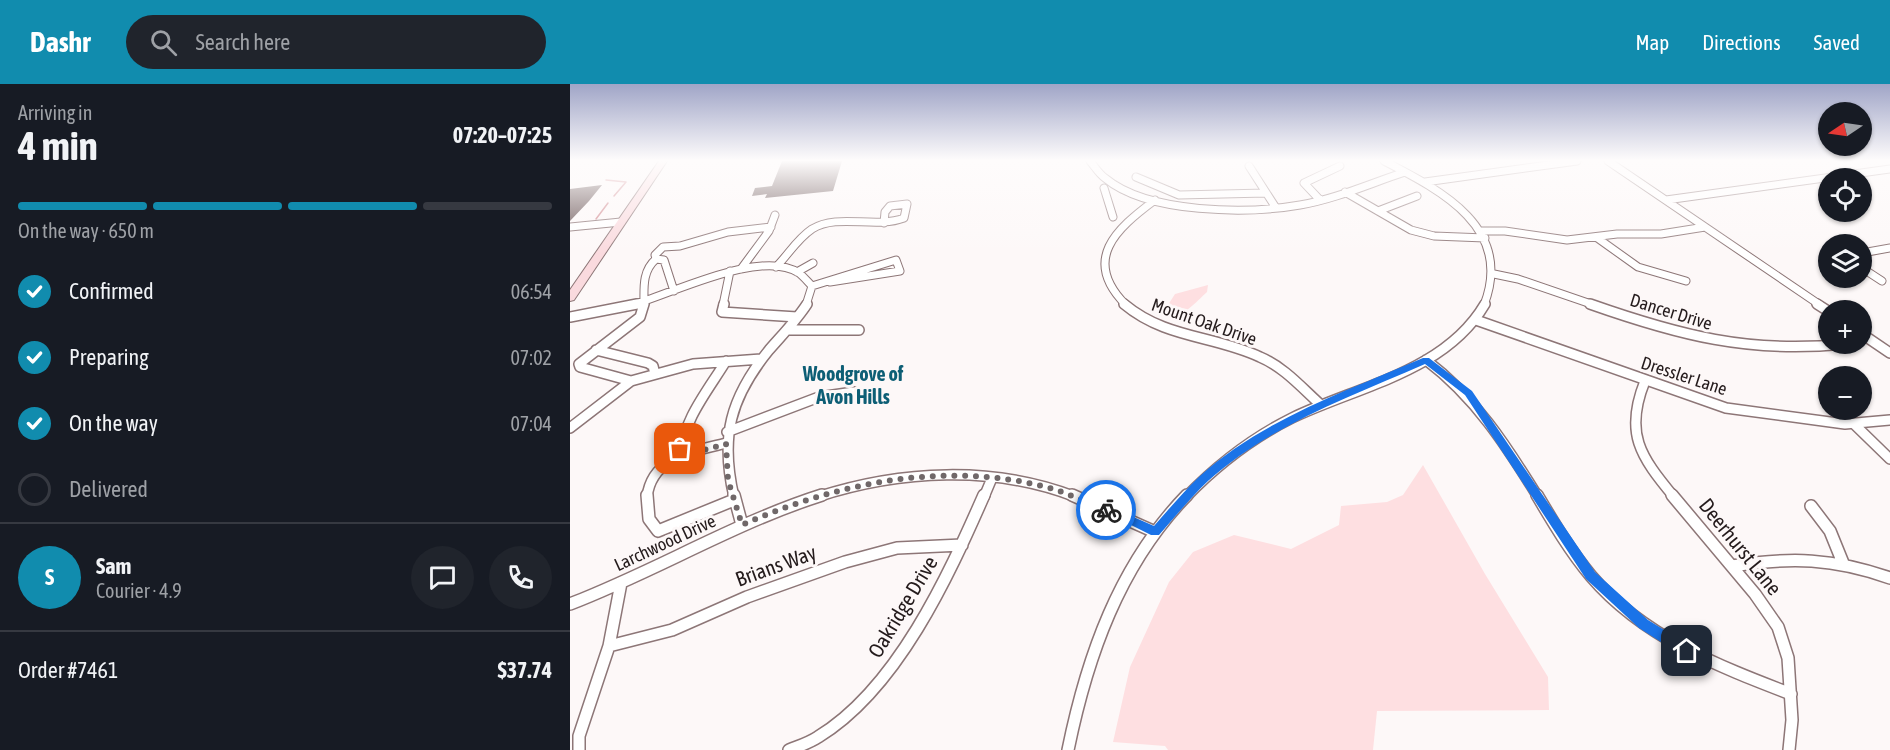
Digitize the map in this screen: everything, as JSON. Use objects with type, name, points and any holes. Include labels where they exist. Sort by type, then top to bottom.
[{"type":"main road","points":[[570,298],[642,192]]},
{"type":"street","points":[[1105,192],[1113,217]]},
{"type":"street","points":[[1135,192],[1170,204],[1227,210],[1276,208],[1320,200],[1345,192]]},
{"type":"street","points":[[1172,192],[1179,195],[1266,193],[1276,208]]},
{"type":"street","points":[[1313,192],[1320,200]]},
{"type":"street","points":[[1345,192],[1403,226],[1423,233],[1483,234],[1505,231],[1560,240],[1660,234],[1705,227]]},
{"type":"street","points":[[1068,750],[1080,696],[1097,640],[1116,596],[1155,532],[1186,496],[1220,464],[1271,430],[1321,405],[1426,360],[1455,340],[1476,320],[1490,294],[1494,274],[1492,258],[1483,234],[1462,209],[1439,192]]},
{"type":"street","points":[[1653,192],[1818,304]]},
{"type":"street","points":[[1666,201],[1727,192]]},
{"type":"street","points":[[1170,204],[1179,195]]},
{"type":"street","points":[[1378,211],[1417,196]]},
{"type":"street","name":"Mount Oak Drive","points":[[1155,200],[1123,226],[1108,247],[1105,271],[1115,294],[1131,310],[1162,328],[1241,350],[1268,361],[1295,380],[1321,405]]},
{"type":"street","points":[[741,269],[771,226],[775,215]]},
{"type":"street","points":[[570,227],[621,222]]},
{"type":"street","points":[[777,267],[814,228],[825,225],[884,223]]},
{"type":"street","points":[[631,381],[580,367],[581,360],[634,324],[644,310],[644,279],[650,264],[656,259],[655,255],[663,247],[680,246],[728,232],[771,226]]},
{"type":"street","points":[[1596,237],[1631,264],[1652,273],[1686,281]]},
{"type":"street","points":[[1872,251],[1890,248]]},
{"type":"street","points":[[656,259],[664,260],[674,291]]},
{"type":"street","points":[[812,286],[900,272],[896,260],[842,275],[830,282]]},
{"type":"street","points":[[797,272],[813,263]]},
{"type":"street","points":[[570,317],[643,302],[741,269],[777,267],[797,272],[812,286]]},
{"type":"street","points":[[730,271],[722,312],[797,317]]},
{"type":"street","name":"Dancer Drive","points":[[1494,274],[1518,279],[1682,333],[1725,344],[1790,350],[1818,347]]},
{"type":"street","points":[[1872,274],[1882,281]]},
{"type":"street","points":[[742,525],[725,463],[727,432],[736,403],[761,360],[809,301],[812,286]]},
{"type":"street","name":"Dressler Lane","points":[[1476,320],[1726,408],[1854,424],[1890,420]]},
{"type":"street","points":[[787,330],[860,330]]},
{"type":"street","points":[[1872,343],[1890,353]]},
{"type":"street","points":[[596,350],[648,363],[653,366],[655,374]]},
{"type":"street","points":[[570,428],[631,381],[693,364],[761,360]]},
{"type":"street","points":[[1426,360],[1468,393],[1582,564],[1614,600],[1674,645],[1791,694]]},
{"type":"street","points":[[681,456],[680,449],[685,434],[726,361]]},
{"type":"street","name":"Deerhurst Lane","points":[[1645,381],[1632,416],[1634,434],[1642,454],[1653,472],[1764,604],[1778,627],[1788,658],[1792,720],[1789,750]]},
{"type":"street","points":[[727,432],[819,397],[854,392]]},
{"type":"street","points":[[1854,424],[1890,459]]},
{"type":"street","points":[[726,444],[681,456],[656,468],[651,475],[646,502],[651,527],[658,531],[673,527],[734,500]]},
{"type":"street","name":"Larchwood Drive","points":[[570,604],[621,583],[742,525],[800,502],[867,485],[926,477],[992,478],[1056,489],[1155,532]]},
{"type":"street","name":"Oakridge Drive","points":[[789,750],[821,736],[888,671],[935,599],[992,478]]},
{"type":"street","points":[[1811,506],[1830,531],[1843,563]]},
{"type":"street","name":"Brians Way","points":[[609,646],[672,630],[747,597],[845,562],[897,548],[962,545]]},
{"type":"street","points":[[1732,566],[1795,557],[1843,563],[1890,578]]},
{"type":"street","points":[[579,750],[579,736],[609,646],[621,583]]},
{"type":"shaded area","points":[[1208,285],[1207,292],[1180,314],[1161,316],[1175,294]]},
{"type":"shaded area","points":[[1423,465],[1485,574],[1548,677],[1549,710],[1377,711],[1373,750],[1168,750],[1165,746],[1113,742],[1130,667],[1169,582],[1193,552],[1234,535],[1291,549],[1339,525],[1341,506],[1387,502],[1403,495]]},
{"type":"building","points":[[570,192],[596,192],[589,201],[570,221]]},
{"type":"building","points":[[753,192],[823,192],[765,198],[767,194],[752,196]]},
{"type":"waterway","points":[[614,196],[617,192]]},
{"type":"waterway","points":[[596,219],[608,203]]},
{"type":"way so far","points":[[680,449],[681,456],[726,444],[725,463],[728,480],[742,525],[790,506],[853,488],[893,480],[943,476],[1021,481],[1056,489],[1106,510]]},
{"type":"district","name":"Woodgrove of Avon Hills","points":[[853,386]]},
{"type":"route","points":[[1106,510],[1155,532],[1204,478],[1255,440],[1294,418],[1426,360],[1457,382],[1468,393],[1590,576],[1643,624],[1687,651]]}]
